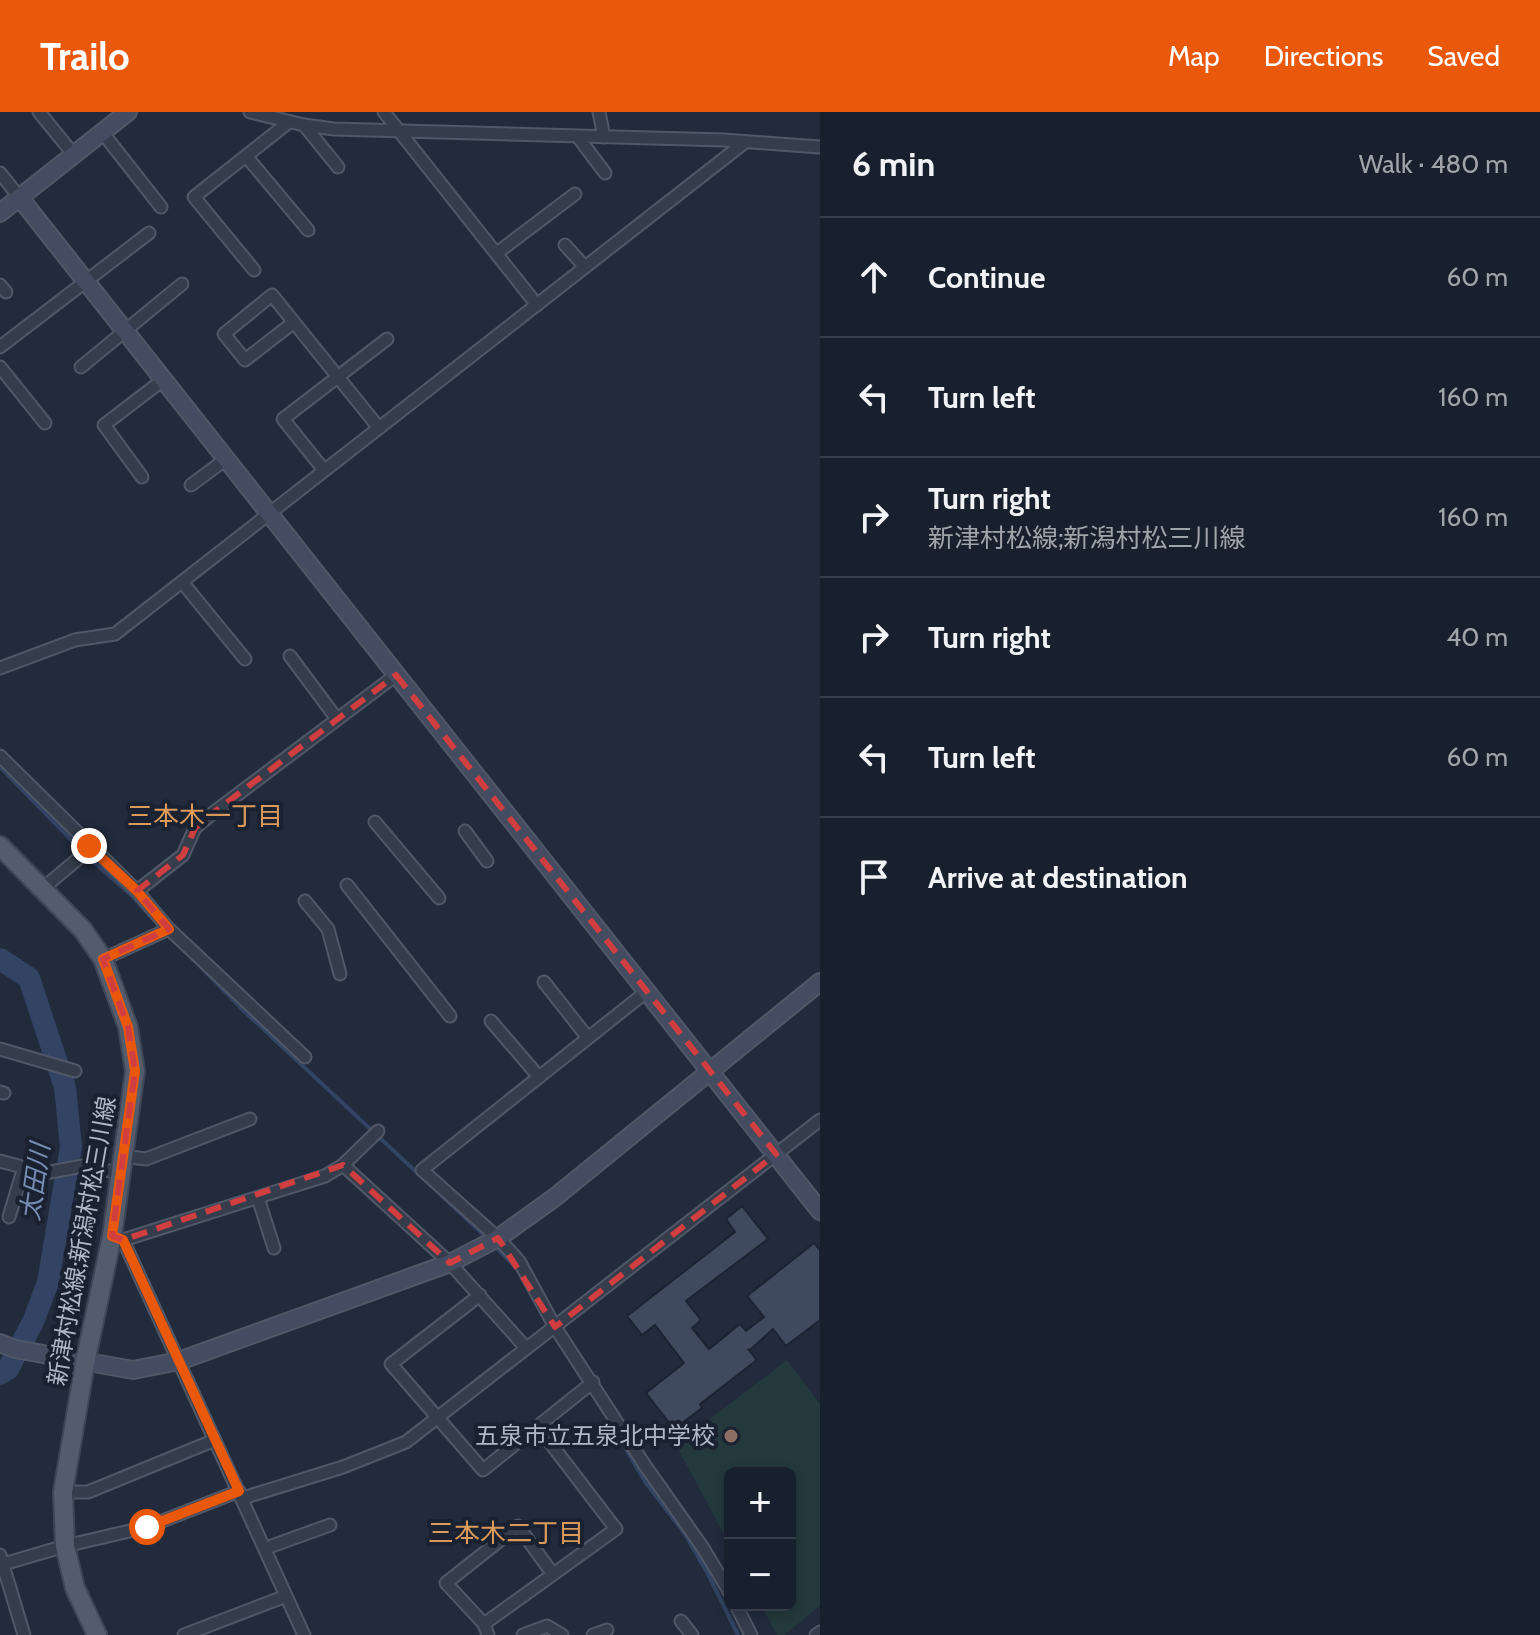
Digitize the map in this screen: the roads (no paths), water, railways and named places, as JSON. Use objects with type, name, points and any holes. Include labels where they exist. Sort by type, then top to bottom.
[{"type":"main road","name":"新津村松線;新潟村松三川線","points":[[0,846],[83,930],[103,959],[128,1027],[135,1071],[122,1164],[117,1238],[85,1363],[63,1492],[65,1546],[75,1588],[97,1635]]},
{"type":"street","points":[[39,112],[74,155]]},
{"type":"street","points":[[0,213],[128,112]]},
{"type":"street","points":[[250,112],[334,129],[820,147]]},
{"type":"street","points":[[384,112],[537,305]]},
{"type":"street","points":[[599,112],[604,137]]},
{"type":"street","points":[[254,270],[194,197],[289,122]]},
{"type":"street","points":[[304,125],[338,167]]},
{"type":"street","points":[[102,132],[161,207]]},
{"type":"street","points":[[578,137],[605,173]]},
{"type":"street","points":[[0,668],[75,640],[115,634],[744,143]]},
{"type":"street","points":[[246,156],[308,230]]},
{"type":"street","points":[[0,173],[820,1211]]},
{"type":"street","points":[[497,253],[575,194]]},
{"type":"street","points":[[0,347],[149,233]]},
{"type":"street","points":[[565,245],[585,267]]},
{"type":"street","points":[[81,367],[182,284]]},
{"type":"street","points":[[294,322],[245,360],[224,334],[272,295],[294,322],[379,428]]},
{"type":"street","points":[[324,470],[283,419],[387,339]]},
{"type":"street","points":[[0,367],[45,423]]},
{"type":"street","points":[[142,477],[104,425],[163,380]]},
{"type":"street","points":[[191,485],[226,459]]},
{"type":"street","points":[[182,582],[245,659]]},
{"type":"street","points":[[290,656],[337,719]]},
{"type":"street","points":[[137,891],[183,855],[195,828],[396,675]]},
{"type":"street","points":[[0,756],[137,891],[169,929],[305,1057]]},
{"type":"street","points":[[375,822],[439,898]]},
{"type":"street","points":[[465,831],[487,861]]},
{"type":"street","points":[[42,889],[91,848]]},
{"type":"street","points":[[347,885],[450,1016]]},
{"type":"street","points":[[305,901],[328,929],[340,974]]},
{"type":"street","points":[[103,959],[169,929]]},
{"type":"street","points":[[544,982],[588,1038]]},
{"type":"street","points":[[0,1343],[15,1349],[133,1370],[179,1361],[450,1263],[498,1238],[554,1198],[820,982]]},
{"type":"street","points":[[646,992],[422,1170],[498,1238],[519,1261],[555,1327],[724,1583]]},
{"type":"street","points":[[491,1021],[539,1077]]},
{"type":"street","points":[[0,1049],[75,1071]]},
{"type":"street","points":[[0,1161],[45,1173],[83,1166],[122,1164],[146,1159],[250,1119]]},
{"type":"street","points":[[24,1635],[1,1561],[147,1527],[241,1494],[343,1467],[406,1442],[820,1120]]},
{"type":"street","points":[[304,1635],[179,1361],[117,1238],[325,1176],[343,1165],[378,1131]]},
{"type":"street","points":[[343,1165],[450,1263],[526,1348]]},
{"type":"street","points":[[9,1217],[24,1167]]},
{"type":"street","points":[[258,1198],[274,1248]]},
{"type":"street","points":[[480,1295],[391,1364],[483,1470],[593,1382]]},
{"type":"street","points":[[538,1427],[616,1529],[552,1573],[486,1629],[446,1583],[518,1526],[552,1573]]},
{"type":"street","points":[[63,1492],[88,1492],[215,1440]]},
{"type":"street","points":[[266,1548],[330,1525]]},
{"type":"street","points":[[184,1635],[286,1596]]},
{"type":"street","points":[[739,1611],[751,1635]]},
{"type":"street","points":[[681,1621],[692,1635]]},
{"type":"street","points":[[523,1635],[547,1626],[562,1635]]},
{"type":"street","points":[[593,1635],[607,1630]]},
{"type":"waterway","points":[[0,767],[162,929]]},
{"type":"waterway","name":"太田川","points":[[0,959],[29,978],[65,1087],[71,1147],[48,1282],[33,1322],[8,1369],[0,1374]]},
{"type":"waterway","points":[[200,966],[487,1238]]},
{"type":"waterway","points":[[493,1244],[517,1269]]},
{"type":"waterway","points":[[607,1417],[646,1483],[685,1534],[738,1635]]},
{"type":"place","name":"五泉市立五泉北中学校","points":[[731,1436]]},
{"type":"district","name":"三本木一丁目","points":[[205,816]]},
{"type":"district","name":"三本木二丁目","points":[[506,1533]]}]
